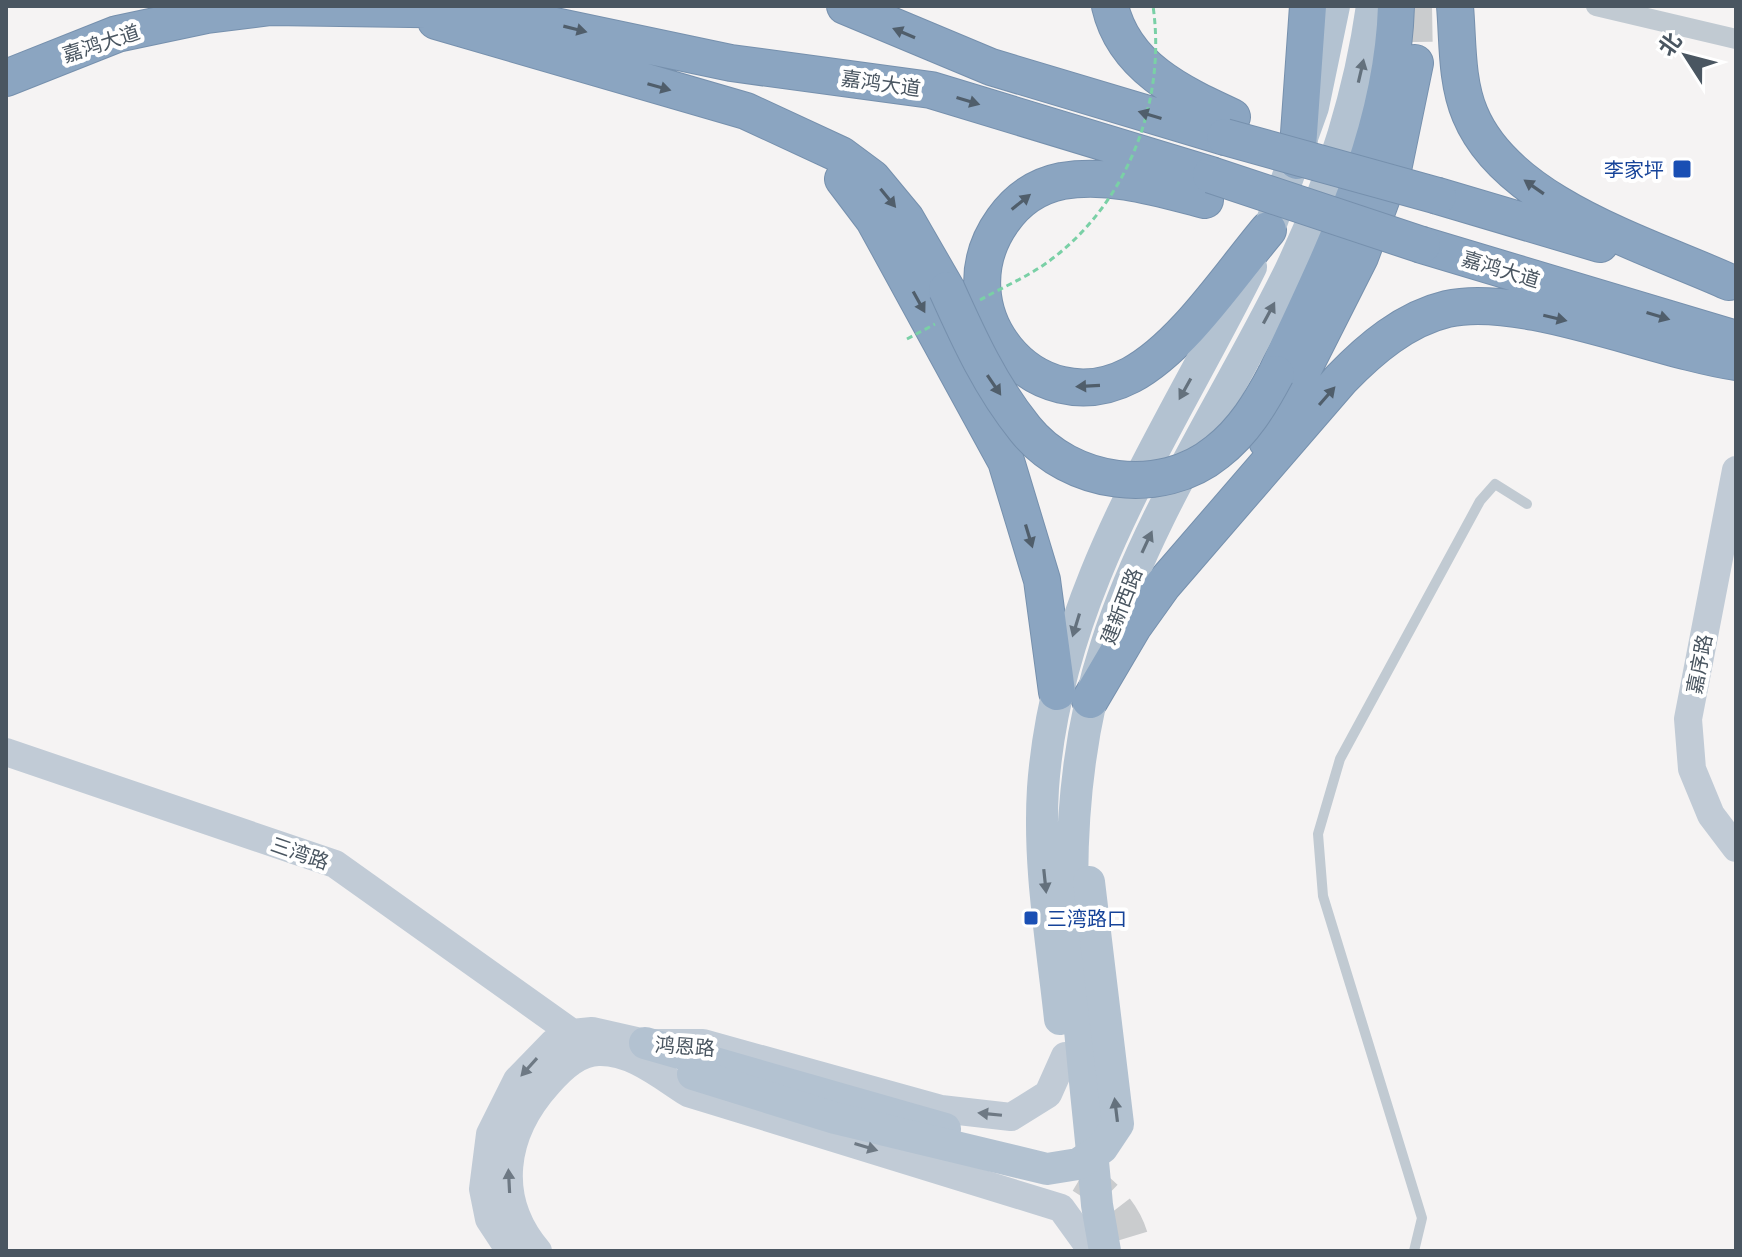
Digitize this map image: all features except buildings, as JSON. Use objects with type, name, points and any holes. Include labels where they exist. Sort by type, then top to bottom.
[{"type":"highway","points":[[845,6],[991,67],[1228,127],[1438,196],[1733,283]]},
{"type":"highway","points":[[1110,6],[1123,39],[1149,70],[1228,127]]},
{"type":"highway","points":[[1297,161],[1308,6]]},
{"type":"highway","points":[[397,8],[513,46],[746,111],[841,155],[872,178],[906,219],[961,296],[981,366],[1026,431],[1049,451],[1096,476],[1145,480],[1194,468],[1240,431],[1257,410],[1357,196],[1390,72],[1396,6]]},
{"type":"highway","points":[[1455,6],[1462,87],[1470,115],[1502,161],[1572,212],[1733,283]]},
{"type":"highway","name":"嘉鸿大道","points":[[6,78],[117,34],[207,15],[271,7],[493,12],[731,63],[931,90],[1208,188],[1337,218],[1736,339]]},
{"type":"highway","points":[[1073,696],[1133,627],[1277,426],[1341,302],[1394,165],[1415,63]]},
{"type":"highway","points":[[790,129],[842,178],[874,220],[1006,461],[1073,696]]},
{"type":"highway","points":[[1208,188],[1105,179],[1061,181],[1025,196],[997,228],[981,271],[983,303],[995,334],[1018,362],[1050,381],[1070,386],[1110,384],[1132,374],[1176,339],[1268,230]]},
{"type":"highway","points":[[1163,585],[1365,354],[1417,321],[1447,309],[1474,306],[1502,308],[1563,320],[1695,356],[1736,362]]},
{"type":"main road","points":[[117,34],[162,6]]},
{"type":"main road","name":"建新西路","points":[[1094,1249],[1097,1205],[1071,896],[1070,855],[1078,766],[1073,696],[1078,618],[1118,519],[1268,230],[1297,161],[1323,68],[1334,6]]},
{"type":"main road","name":"建新西路","points":[[1094,1249],[1065,1056],[1043,869],[1043,791],[1073,696],[1105,646],[1144,548],[1269,312],[1311,222],[1349,119],[1372,6]]},
{"type":"main road","name":"嘉序路","points":[[1736,470],[1688,719],[1692,769],[1711,815],[1736,848]]},
{"type":"main road","name":"三湾路","points":[[6,752],[335,864],[598,1052]]},
{"type":"main road","points":[[642,1052],[693,1074],[835,1118],[1047,1169],[1078,1164],[1102,1148],[1118,1124],[1078,766]]},
{"type":"main road","name":"鸿恩路","points":[[572,1033],[592,1031],[642,1052],[688,1093],[1061,1208],[1094,1249]]},
{"type":"main road","points":[[510,1251],[489,1219],[483,1189],[490,1134],[517,1080],[553,1043],[572,1033]]},
{"type":"main road","name":"鸿恩路","points":[[598,1052],[642,1052],[703,1043],[941,1109],[1011,1117],[1048,1094],[1065,1056]]},
{"type":"main road","points":[[538,1251],[524,1234],[512,1207],[507,1180],[510,1148],[520,1122],[558,1072],[576,1059],[598,1052]]},
{"type":"main road","points":[[642,1052],[1038,1152]]},
{"type":"street","points":[[1596,6],[1736,39]]},
{"type":"lane","points":[[1414,1251],[1422,1218],[1323,896],[1318,834],[1340,759],[1480,501],[1495,484],[1527,504]]},
{"type":"path","points":[[961,296],[1044,265],[1102,210],[1143,128],[1154,87],[1157,48],[1153,6]]},
{"type":"path","points":[[907,339],[935,324]]},
{"type":"tunnel","points":[[1414,6],[1415,63]]},
{"type":"tunnel","points":[[1081,1177],[1101,1191],[1117,1208],[1129,1228],[1135,1251]]},
{"type":"place","name":"李家坪","points":[[1682,169]]},
{"type":"place","name":"三湾路口","points":[[1031,918]]}]
